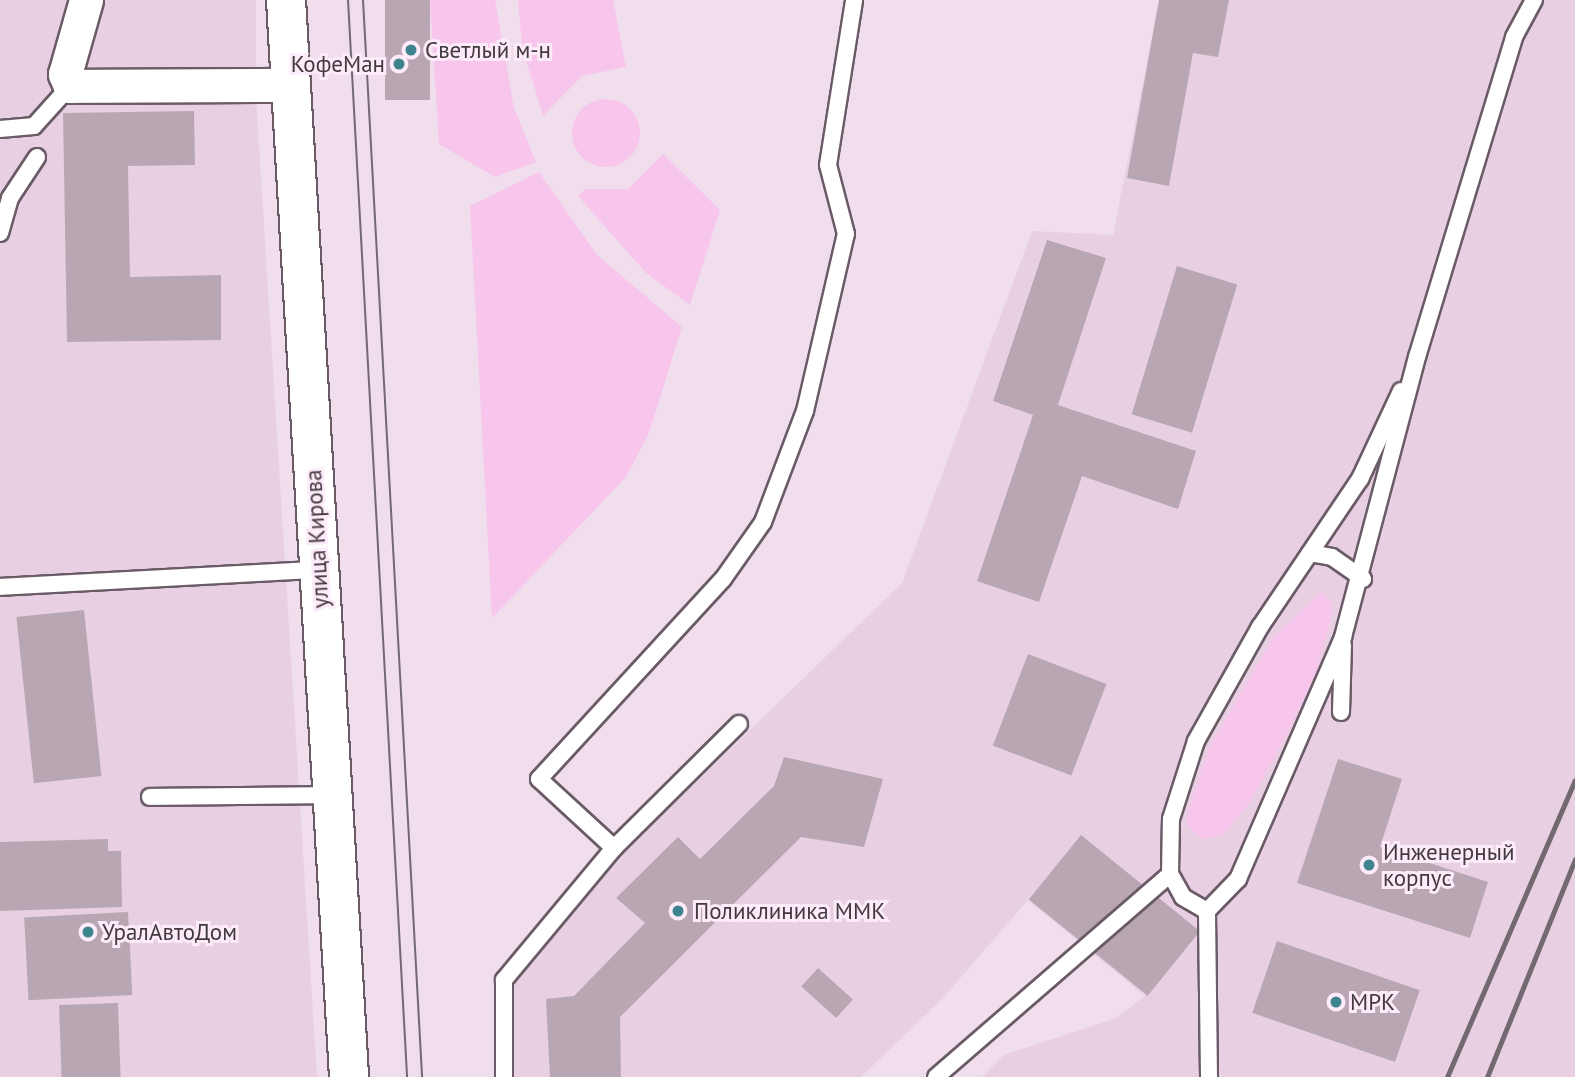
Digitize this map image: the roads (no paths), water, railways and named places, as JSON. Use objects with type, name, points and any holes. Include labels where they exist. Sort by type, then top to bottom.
[{"type":"main road","name":"улица Кирова","points":[[286,0],[349,1077]]},
{"type":"street","points":[[86,0],[65,74],[70,86],[290,85]]},
{"type":"lane","points":[[614,848],[539,779],[723,579],[764,522],[805,411],[846,233],[828,165],[854,0]]},
{"type":"lane","points":[[1209,1077],[1207,911],[1238,879],[1343,637],[1363,579],[1417,358],[1514,37],[1534,0]]},
{"type":"lane","points":[[0,129],[34,126],[70,86]]},
{"type":"lane","points":[[0,233],[10,198],[37,157]]},
{"type":"lane","points":[[1207,911],[1183,897],[1170,874],[1171,819],[1195,741],[1310,553],[1360,480],[1417,358]]},
{"type":"lane","points":[[1310,553],[1332,556],[1363,579]]},
{"type":"lane","points":[[0,587],[319,570]]},
{"type":"lane","points":[[1340,712],[1343,637]]},
{"type":"lane","points":[[504,1077],[504,980],[614,848],[739,724]]},
{"type":"lane","points":[[150,797],[332,795]]},
{"type":"lane","points":[[936,1077],[1170,874]]},
{"type":"tram line","points":[[348,0],[407,1077]]},
{"type":"tram line","points":[[363,0],[422,1077]]},
{"type":"railway","points":[[1447,1077],[1575,780]]},
{"type":"railway","points":[[1487,1077],[1575,859]]},
{"type":"place","name":"Светлый м-н","points":[[411,50]]},
{"type":"place","name":"КофеМан","points":[[399,64]]},
{"type":"place","name":"Инженерный корпус","points":[[1369,865]]},
{"type":"place","name":"Поликлиника ММК","points":[[678,911]]},
{"type":"place","name":"УралАвтоДом","points":[[88,932]]},
{"type":"place","name":"МРК","points":[[1336,1002]]}]
